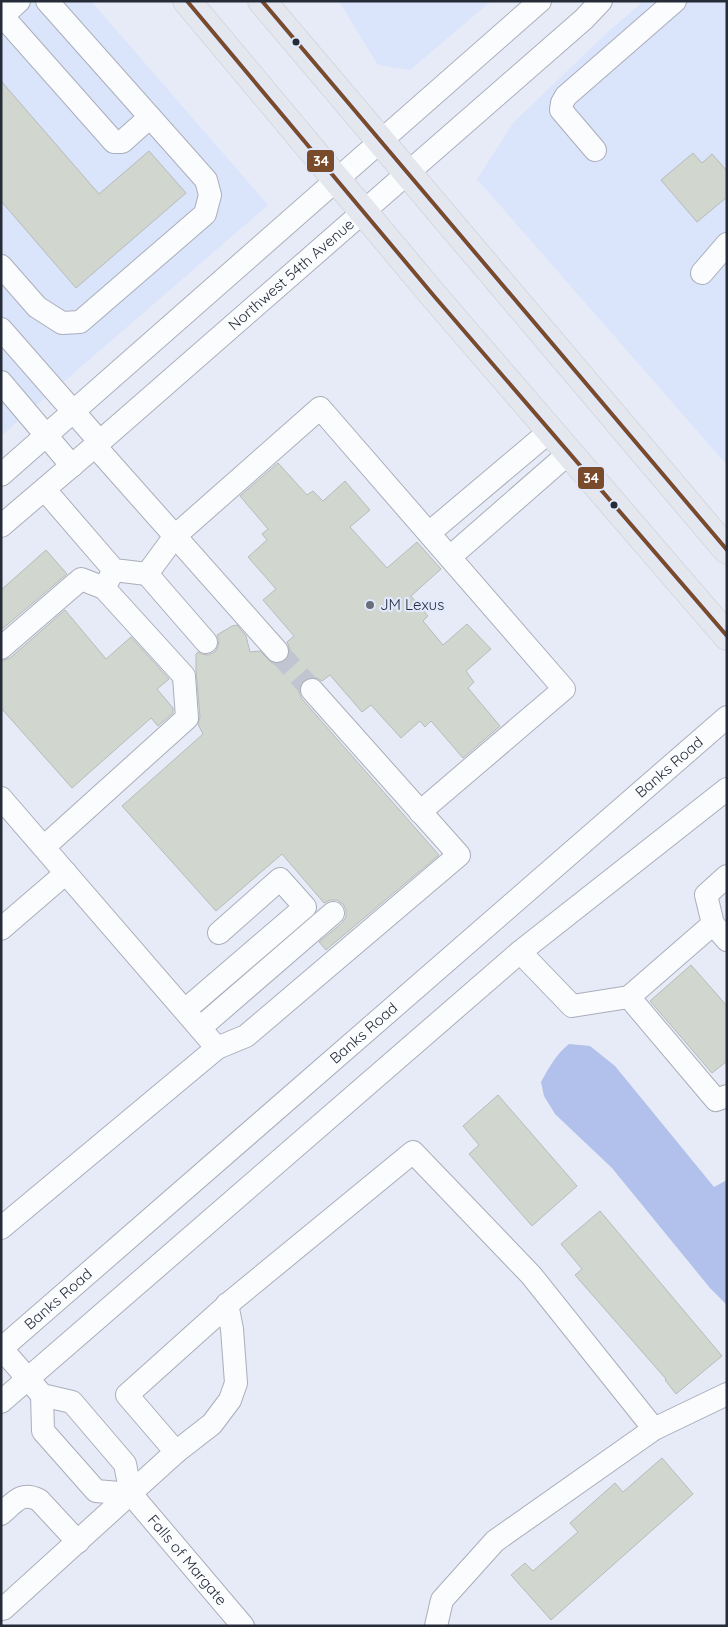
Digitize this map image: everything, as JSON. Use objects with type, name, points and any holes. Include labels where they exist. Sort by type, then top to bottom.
[{"type":"main road","points":[[187,1],[550,431],[724,632]]},
{"type":"main road","points":[[262,1],[727,550]]},
{"type":"street","points":[[19,1],[8,11],[6,20],[114,142],[122,142],[150,117]]},
{"type":"street","points":[[5,277],[37,307],[62,322],[80,322],[205,214],[210,195],[206,180],[47,1]]},
{"type":"street","points":[[1,475],[338,181],[540,1]]},
{"type":"street","name":"Northwest 54th Avenue","points":[[1,526],[45,490],[364,212],[584,19],[601,1]]},
{"type":"street","points":[[595,150],[561,110],[562,103],[566,96],[675,1]]},
{"type":"street","points":[[702,273],[727,244]]},
{"type":"street","points":[[1,329],[73,411],[97,444],[175,536],[277,651]]},
{"type":"street","points":[[1,382],[72,466]]},
{"type":"street","points":[[1,648],[81,579],[109,579],[147,574],[175,536],[320,408],[564,688],[420,812]]},
{"type":"street","points":[[429,533],[550,431]]},
{"type":"street","points":[[450,557],[569,453]]},
{"type":"street","points":[[44,847],[187,718],[184,676],[109,579],[45,490]]},
{"type":"street","points":[[147,574],[206,642]]},
{"type":"street","points":[[1,1228],[217,1048],[246,1036],[459,855],[312,690]]},
{"type":"street","name":"Banks Road","points":[[1,1348],[727,717]]},
{"type":"street","points":[[1,1402],[35,1387],[520,952],[727,789]]},
{"type":"street","points":[[1,798],[217,1048]]},
{"type":"street","points":[[1,929],[66,873]]},
{"type":"street","points":[[520,952],[572,1006],[629,996],[720,932],[706,895],[727,876]]},
{"type":"street","points":[[185,1010],[305,907],[280,879],[219,933]]},
{"type":"street","points":[[200,1028],[333,913]]},
{"type":"street","points":[[629,996],[716,1100],[727,1096]]},
{"type":"street","points":[[176,1452],[127,1396],[228,1304],[413,1152],[531,1275],[654,1429]]},
{"type":"street","points":[[1,1609],[78,1542],[176,1452],[212,1424],[230,1400],[236,1383],[232,1328],[228,1304]]},
{"type":"street","points":[[1,1348],[35,1387],[43,1431],[96,1491],[131,1494]]},
{"type":"street","name":"Falls of Margate","points":[[35,1387],[72,1402],[125,1464],[131,1494],[243,1626]]},
{"type":"street","points":[[436,1626],[442,1600],[495,1541],[654,1429],[727,1394]]},
{"type":"street","points":[[1,1514],[22,1496],[31,1496],[40,1500],[78,1542]]},
{"type":"shaded area","points":[[1,1],[91,1],[268,205],[1,436]]},
{"type":"shaded area","points":[[339,1],[491,1],[410,70],[378,65]]},
{"type":"shaded area","points":[[644,1],[727,1],[727,465],[477,179],[514,122],[610,30]]},
{"type":"water","points":[[569,1044],[590,1046],[615,1066],[714,1187],[727,1180],[727,1305],[710,1288],[612,1168],[555,1114],[544,1096],[541,1082],[550,1066]]},
{"type":"building","points":[[1,81],[99,194],[149,151],[186,193],[76,288],[1,201]]},
{"type":"building","points":[[693,153],[702,163],[712,154],[727,171],[727,197],[697,222],[661,180]]},
{"type":"building","points":[[278,463],[307,495],[313,491],[323,501],[345,481],[370,510],[350,527],[387,568],[417,542],[441,569],[411,596],[428,616],[423,621],[443,645],[467,624],[491,649],[466,671],[474,682],[468,688],[500,726],[463,758],[431,721],[425,727],[420,721],[401,738],[371,705],[362,712],[330,675],[322,681],[310,677],[303,681],[299,692],[302,699],[439,855],[326,950],[319,942],[342,923],[346,917],[346,910],[343,904],[337,900],[330,900],[324,903],[282,854],[216,911],[122,806],[203,734],[198,724],[200,717],[196,654],[198,652],[208,655],[215,652],[219,640],[217,635],[237,625],[246,636],[250,652],[260,651],[273,664],[280,664],[289,656],[290,649],[287,642],[294,636],[263,600],[276,589],[248,557],[267,540],[262,534],[268,529],[240,496]]},
{"type":"building","points":[[46,550],[67,574],[1,630],[1,590]]},
{"type":"building","points":[[65,610],[106,659],[131,637],[169,679],[157,689],[173,708],[173,713],[158,726],[151,718],[72,788],[1,708],[1,661],[10,658]]},
{"type":"building","points":[[691,965],[727,1006],[727,1061],[712,1073],[650,1001]]},
{"type":"building","points":[[498,1095],[577,1186],[532,1226],[469,1154],[479,1145],[463,1126]]},
{"type":"building","points":[[600,1211],[722,1356],[676,1394],[666,1379],[575,1275],[582,1269],[561,1244]]},
{"type":"building","points":[[662,1458],[693,1494],[551,1620],[511,1575],[525,1563],[533,1571],[578,1532],[570,1523],[615,1483],[623,1492]]},
{"type":"tunnel","points":[[277,651],[312,690]]},
{"type":"transit line","name":"34","points":[[187,1],[434,296],[727,636]]},
{"type":"transit line","name":"34","points":[[262,1],[727,550]]},
{"type":"place","name":"JM Lexus","points":[[370,605]]}]
